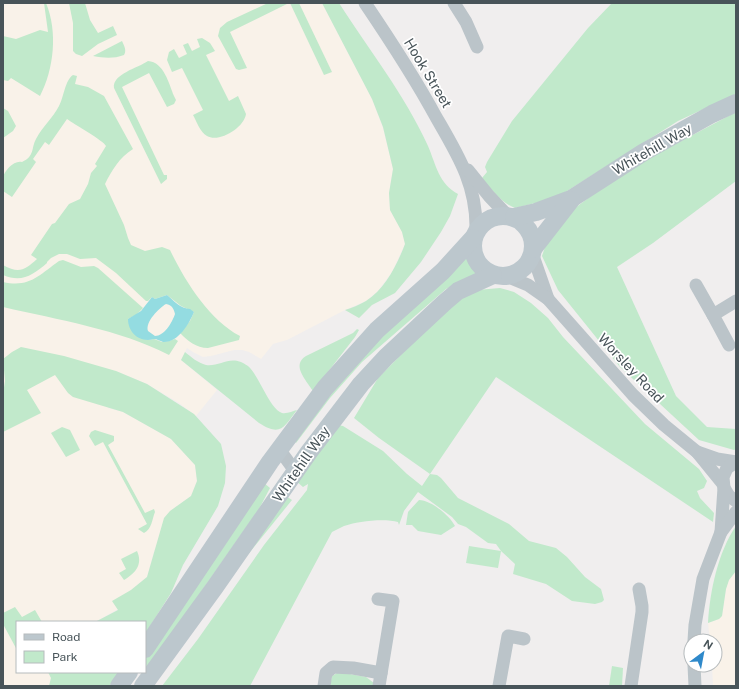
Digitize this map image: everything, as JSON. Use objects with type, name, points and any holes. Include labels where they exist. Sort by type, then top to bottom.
[{"type":"main road","name":"Whitehill Way","points":[[511,216],[536,212],[571,199],[644,152],[712,114],[736,103]]},
{"type":"main road","name":"Whitehill Way","points":[[532,251],[571,199]]},
{"type":"main road","points":[[500,215],[511,216],[527,227],[532,238],[532,251],[527,264],[518,272],[499,275],[480,267],[473,254],[474,234],[482,223],[490,218],[500,215]]},
{"type":"main road","name":"Whitehill Way","points":[[146,648],[275,456],[325,388],[354,354],[392,315],[443,271],[474,234]]},
{"type":"main road","name":"Whitehill Way","points":[[144,686],[215,587],[295,471],[362,384],[386,357],[458,291],[499,275]]},
{"type":"main road","points":[[119,686],[128,673]]},
{"type":"street","name":"Hook Street","points":[[365,3],[414,77],[461,161],[489,196],[511,216]]},
{"type":"street","points":[[454,3],[471,20],[477,47]]},
{"type":"street","name":"Hook Street","points":[[461,161],[476,207],[474,234]]},
{"type":"street","name":"Worsley Road","points":[[532,251],[548,299]]},
{"type":"street","name":"Worsley Road","points":[[499,275],[528,286],[548,299],[633,395],[697,452],[729,496],[736,501]]},
{"type":"street","points":[[696,284],[729,345]]},
{"type":"street","points":[[713,315],[736,301]]},
{"type":"street","name":"Worsley Road","points":[[697,452],[736,462]]},
{"type":"street","points":[[275,456],[295,471]]},
{"type":"street","name":"Worsley Road","points":[[721,532],[723,477],[730,466],[736,462]]},
{"type":"street","name":"Worsley Road","points":[[694,633],[701,587],[707,568],[721,532],[736,512]]},
{"type":"street","points":[[631,686],[642,612],[642,602],[639,590]]},
{"type":"street","points":[[378,599],[393,601],[379,686]]},
{"type":"street","points":[[498,686],[508,636],[524,639]]},
{"type":"street","points":[[324,686],[326,673],[333,667],[338,666],[381,673]]},
{"type":"street","points":[[694,673],[695,686]]},
{"type":"shaded area","points":[[3,3],[322,3],[372,99],[383,128],[393,169],[389,193],[390,210],[402,232],[405,244],[392,272],[378,291],[366,301],[345,310],[287,340],[273,344],[261,359],[242,350],[234,350],[203,357],[187,348],[181,360],[217,390],[196,416],[179,403],[147,384],[116,371],[108,408],[123,412],[171,439],[195,465],[197,481],[191,496],[170,511],[154,552],[147,577],[131,590],[118,609],[97,621],[16,621],[16,673],[48,673],[51,678],[49,686],[3,686]]},
{"type":"shaded area","points":[[736,571],[736,686],[713,686],[712,673],[723,673],[723,633],[709,633],[708,623],[719,619],[722,616],[726,589],[729,580]]},
{"type":"green space","points":[[44,3],[46,3],[50,14],[53,50],[49,74],[40,96],[11,78],[8,81],[3,80],[3,36],[16,39],[40,30],[48,32]]},
{"type":"green space","points":[[69,3],[85,3],[90,20],[98,33],[113,26],[117,35],[98,44],[82,56],[76,54],[73,51],[73,23]]},
{"type":"green space","points":[[268,3],[289,3],[230,32],[247,68],[239,70],[236,69],[218,36],[220,28],[227,22]]},
{"type":"green space","points":[[290,3],[299,3],[332,72],[324,75]]},
{"type":"green space","points":[[322,3],[339,3],[409,109],[428,146],[442,179],[446,185],[458,194],[450,216],[421,262],[395,293],[372,305],[359,318],[345,310],[366,301],[379,290],[390,276],[405,244],[402,232],[390,210],[389,193],[393,169],[383,127],[372,99]]},
{"type":"green space","points":[[612,3],[736,3],[736,94],[678,121],[556,198],[515,208],[497,195],[482,178],[487,172],[485,167],[487,162],[512,121],[588,28]]},
{"type":"green space","points":[[202,38],[210,43],[215,51],[206,55],[229,101],[238,96],[246,114],[241,124],[236,129],[224,136],[212,138],[205,134],[193,115],[203,110],[182,68],[172,72],[167,60],[169,52],[174,49],[179,58],[187,54],[183,45],[188,43],[192,51],[200,47],[197,39]]},
{"type":"green space","points":[[122,41],[125,50],[124,55],[108,58],[93,56]]},
{"type":"green space","points":[[148,61],[154,62],[162,69],[176,100],[174,104],[167,107],[149,73],[122,87],[164,175],[167,175],[167,179],[161,184],[114,88],[114,83],[121,75]]},
{"type":"green space","points":[[73,75],[77,76],[75,84],[88,87],[104,96],[133,149],[116,165],[105,184],[124,225],[131,245],[145,251],[162,247],[170,250],[199,299],[218,320],[240,336],[239,340],[208,348],[192,344],[180,333],[190,321],[194,312],[181,306],[167,295],[155,299],[152,297],[146,301],[116,273],[96,258],[80,259],[67,254],[59,254],[51,258],[47,263],[32,274],[22,278],[3,275],[3,265],[9,268],[22,270],[37,259],[31,255],[52,224],[55,223],[69,204],[80,199],[88,184],[91,173],[97,166],[95,164],[106,146],[67,119],[49,145],[45,142],[33,159],[36,162],[12,197],[3,191],[4,174],[10,166],[22,162],[29,157],[32,152],[34,142],[41,130],[57,110],[66,85],[70,77]]},
{"type":"green space","points":[[3,108],[8,111],[16,126],[13,131],[3,138]]},
{"type":"green space","points":[[736,112],[736,181],[653,243],[617,267],[676,396],[707,427],[736,429],[736,449],[734,450],[699,440],[620,367],[558,290],[542,256],[545,247],[575,208],[595,193],[653,156]]},
{"type":"green space","points":[[466,257],[470,259],[479,273],[446,289],[362,362],[330,398],[296,443],[294,441],[332,393],[378,341]]},
{"type":"green space","points":[[63,260],[81,267],[94,266],[98,268],[143,308],[136,315],[128,319],[139,337],[149,340],[154,339],[162,342],[175,339],[178,341],[169,355],[150,346],[109,332],[3,307],[3,282],[27,282],[34,279],[59,261]]},
{"type":"green space","points":[[500,288],[514,292],[531,303],[548,318],[563,337],[645,424],[699,469],[707,481],[704,488],[697,491],[700,498],[714,513],[713,522],[496,377],[430,474],[379,438],[354,418],[378,378],[450,305],[477,290]]},
{"type":"green space","points":[[357,329],[359,330],[355,337],[313,391],[301,373],[300,364],[302,360],[306,356],[353,333]]},
{"type":"green space","points":[[21,347],[64,356],[116,371],[147,384],[194,414],[221,444],[226,466],[225,483],[218,506],[183,565],[171,593],[146,632],[146,621],[97,621],[118,610],[112,601],[131,590],[147,577],[164,518],[170,511],[191,496],[197,481],[195,465],[171,439],[123,412],[73,397],[68,393],[55,375],[27,390],[41,413],[3,432],[3,394],[5,381],[3,359]]},
{"type":"green space","points":[[185,352],[192,358],[206,365],[231,360],[242,362],[248,366],[257,377],[277,410],[282,413],[288,413],[297,410],[289,421],[281,428],[277,430],[266,427],[181,360]]},
{"type":"green space","points":[[338,425],[343,426],[383,451],[422,486],[430,474],[437,475],[441,478],[458,498],[509,524],[529,541],[556,548],[567,557],[585,577],[601,589],[604,600],[595,604],[572,601],[546,584],[513,574],[515,564],[496,544],[488,543],[466,527],[458,524],[452,517],[418,492],[404,511],[399,525],[398,522],[386,520],[371,521],[350,524],[332,532],[250,686],[162,686],[198,639],[264,545],[307,490],[308,484],[303,487],[296,481]]},
{"type":"green space","points":[[62,427],[70,430],[80,450],[66,457],[51,433]]},
{"type":"green space","points":[[95,430],[114,436],[114,441],[108,445],[145,513],[154,509],[155,512],[149,529],[144,533],[138,529],[147,524],[103,442],[95,446],[89,436],[91,432]]},
{"type":"green space","points":[[264,483],[270,488],[259,509],[146,671],[146,658]]},
{"type":"green space","points":[[286,496],[292,500],[246,557]]},
{"type":"green space","points":[[419,500],[440,509],[455,526],[441,535],[418,531],[412,525],[406,525],[408,512]]},
{"type":"green space","points":[[736,526],[736,571],[729,580],[726,589],[722,616],[719,619],[708,623],[716,572],[724,548]]},
{"type":"green space","points":[[469,546],[501,551],[498,568],[466,563]]},
{"type":"green space","points":[[137,551],[139,556],[139,564],[135,571],[124,580],[119,573],[126,569],[121,559]]},
{"type":"green space","points":[[15,607],[22,617],[35,610],[41,621],[16,621],[16,648],[3,624],[3,613]]},
{"type":"green space","points":[[612,666],[623,668],[622,686],[609,686]]},
{"type":"green space","points":[[339,672],[366,677],[374,683],[374,686],[330,686],[332,676]]},
{"type":"green space","points":[[48,673],[118,673],[109,686],[49,686],[51,678]]},
{"type":"water","points":[[167,295],[180,306],[194,312],[182,332],[178,336],[168,341],[163,342],[155,339],[144,340],[136,336],[130,329],[128,319],[141,311],[152,297],[155,299]],"holes":[[[166,304],[174,310],[174,318],[162,334],[155,336],[148,331],[149,324],[156,312]]]}]
